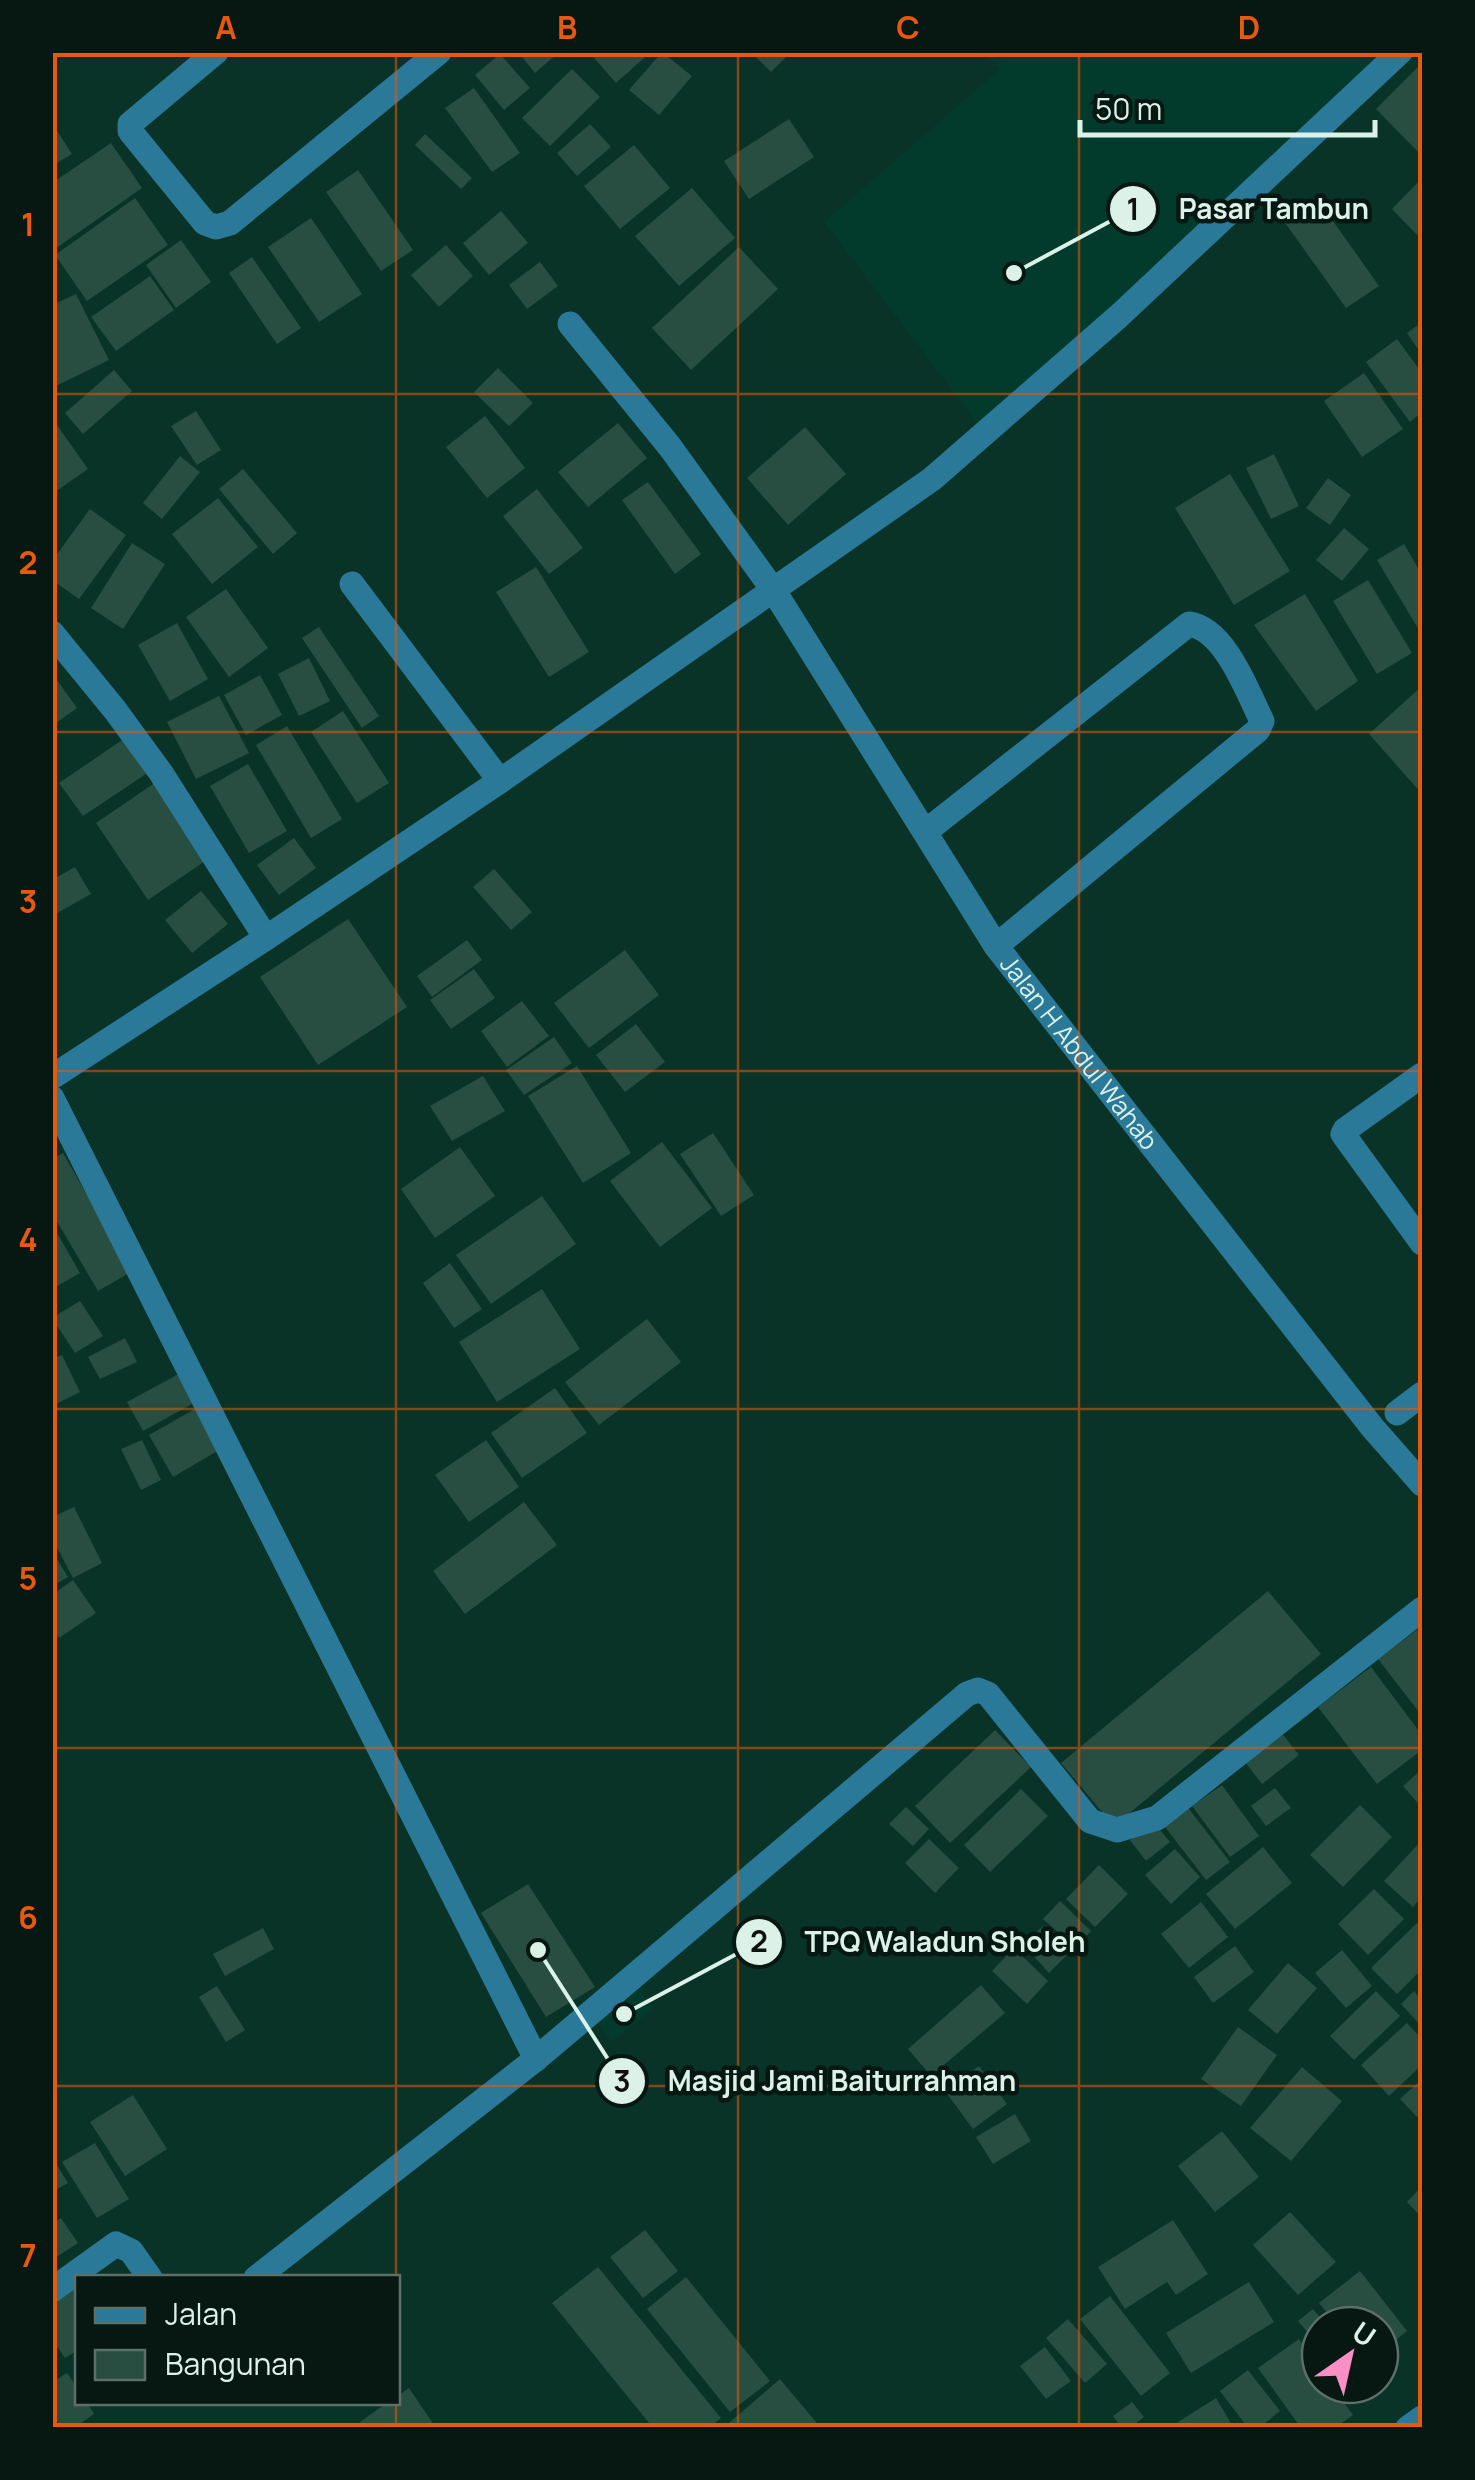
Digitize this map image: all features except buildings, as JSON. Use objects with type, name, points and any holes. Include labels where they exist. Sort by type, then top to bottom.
[{"type":"street","points":[[216,52],[130,124],[130,132],[205,223],[216,227],[230,223],[440,52]]},
{"type":"street","points":[[52,1077],[500,781],[932,479],[1120,315],[1400,52]]},
{"type":"street","name":"Jalan H Abdul Wahab","points":[[570,324],[670,447],[774,591],[996,946],[1372,1427],[1422,1484]]},
{"type":"street","points":[[352,584],[500,781]]},
{"type":"street","points":[[925,832],[1189,624],[1202,626],[1234,664],[1262,721],[1258,730],[996,946]]},
{"type":"street","points":[[52,634],[162,773],[266,938]]},
{"type":"street","points":[[1422,1075],[1343,1134],[1422,1243]]},
{"type":"street","points":[[52,1098],[536,2059]]},
{"type":"street","points":[[1397,1413],[1422,1394]]},
{"type":"street","points":[[260,2275],[536,2059],[967,1694],[978,1690],[988,1694],[1090,1820],[1117,1830],[1157,1818],[1422,1609]]},
{"type":"street","points":[[52,2290],[116,2244],[131,2250],[148,2275]]},
{"type":"street","points":[[1408,2428],[1422,2418]]},
{"type":"shaded area","points":[[984,53],[1399,53],[984,432],[824,222],[1000,69]]},
{"type":"shaded area","points":[[636,1985],[654,2008],[612,2042],[594,2020]]},
{"type":"place","name":"Pasar Tambun","points":[[1014,273]]},
{"type":"place","name":"Masjid Jami Baiturrahman","points":[[538,1950]]},
{"type":"place","name":"TPQ Waladun Sholeh","points":[[624,2014]]}]
